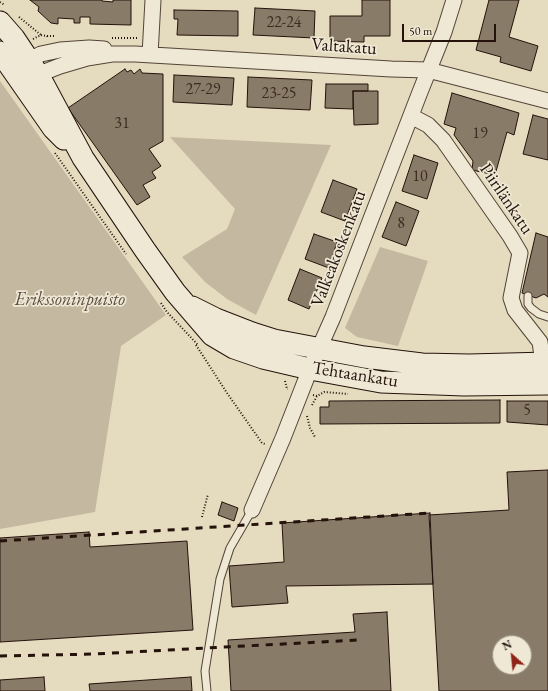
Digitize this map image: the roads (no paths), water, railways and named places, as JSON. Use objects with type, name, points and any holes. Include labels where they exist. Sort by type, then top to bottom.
[{"type":"main road","name":"Tehtaankatu","points":[[8,14],[20,67],[54,128],[83,158],[175,292],[212,335],[234,348],[263,358],[310,369],[381,382],[464,385],[548,384]]},
{"type":"main road","name":"Tehtaankatu","points":[[183,301],[216,319],[274,340],[364,357],[422,364],[469,365],[546,363]]},
{"type":"street","points":[[150,54],[153,0]]},
{"type":"street","name":"Valkeakoskenkatu","points":[[252,510],[333,317],[444,32],[454,0]]},
{"type":"street","name":"Valtakatu","points":[[20,67],[112,54],[150,54],[428,70],[548,101]]},
{"type":"street","name":"Piirilänkatu","points":[[411,116],[428,125],[443,140],[510,236],[520,253],[511,298],[515,310],[540,342],[546,363]]},
{"type":"lane","points":[[528,296],[528,304],[531,308],[539,314],[548,317]]},
{"type":"lane","points":[[207,691],[205,670],[220,579],[230,548],[252,510]]},
{"type":"railway","points":[[0,541],[430,513]]},
{"type":"railway","points":[[0,656],[95,654],[357,640]]},
{"type":"park label","name":"Erikssoninpuisto","points":[[70,300]]}]
